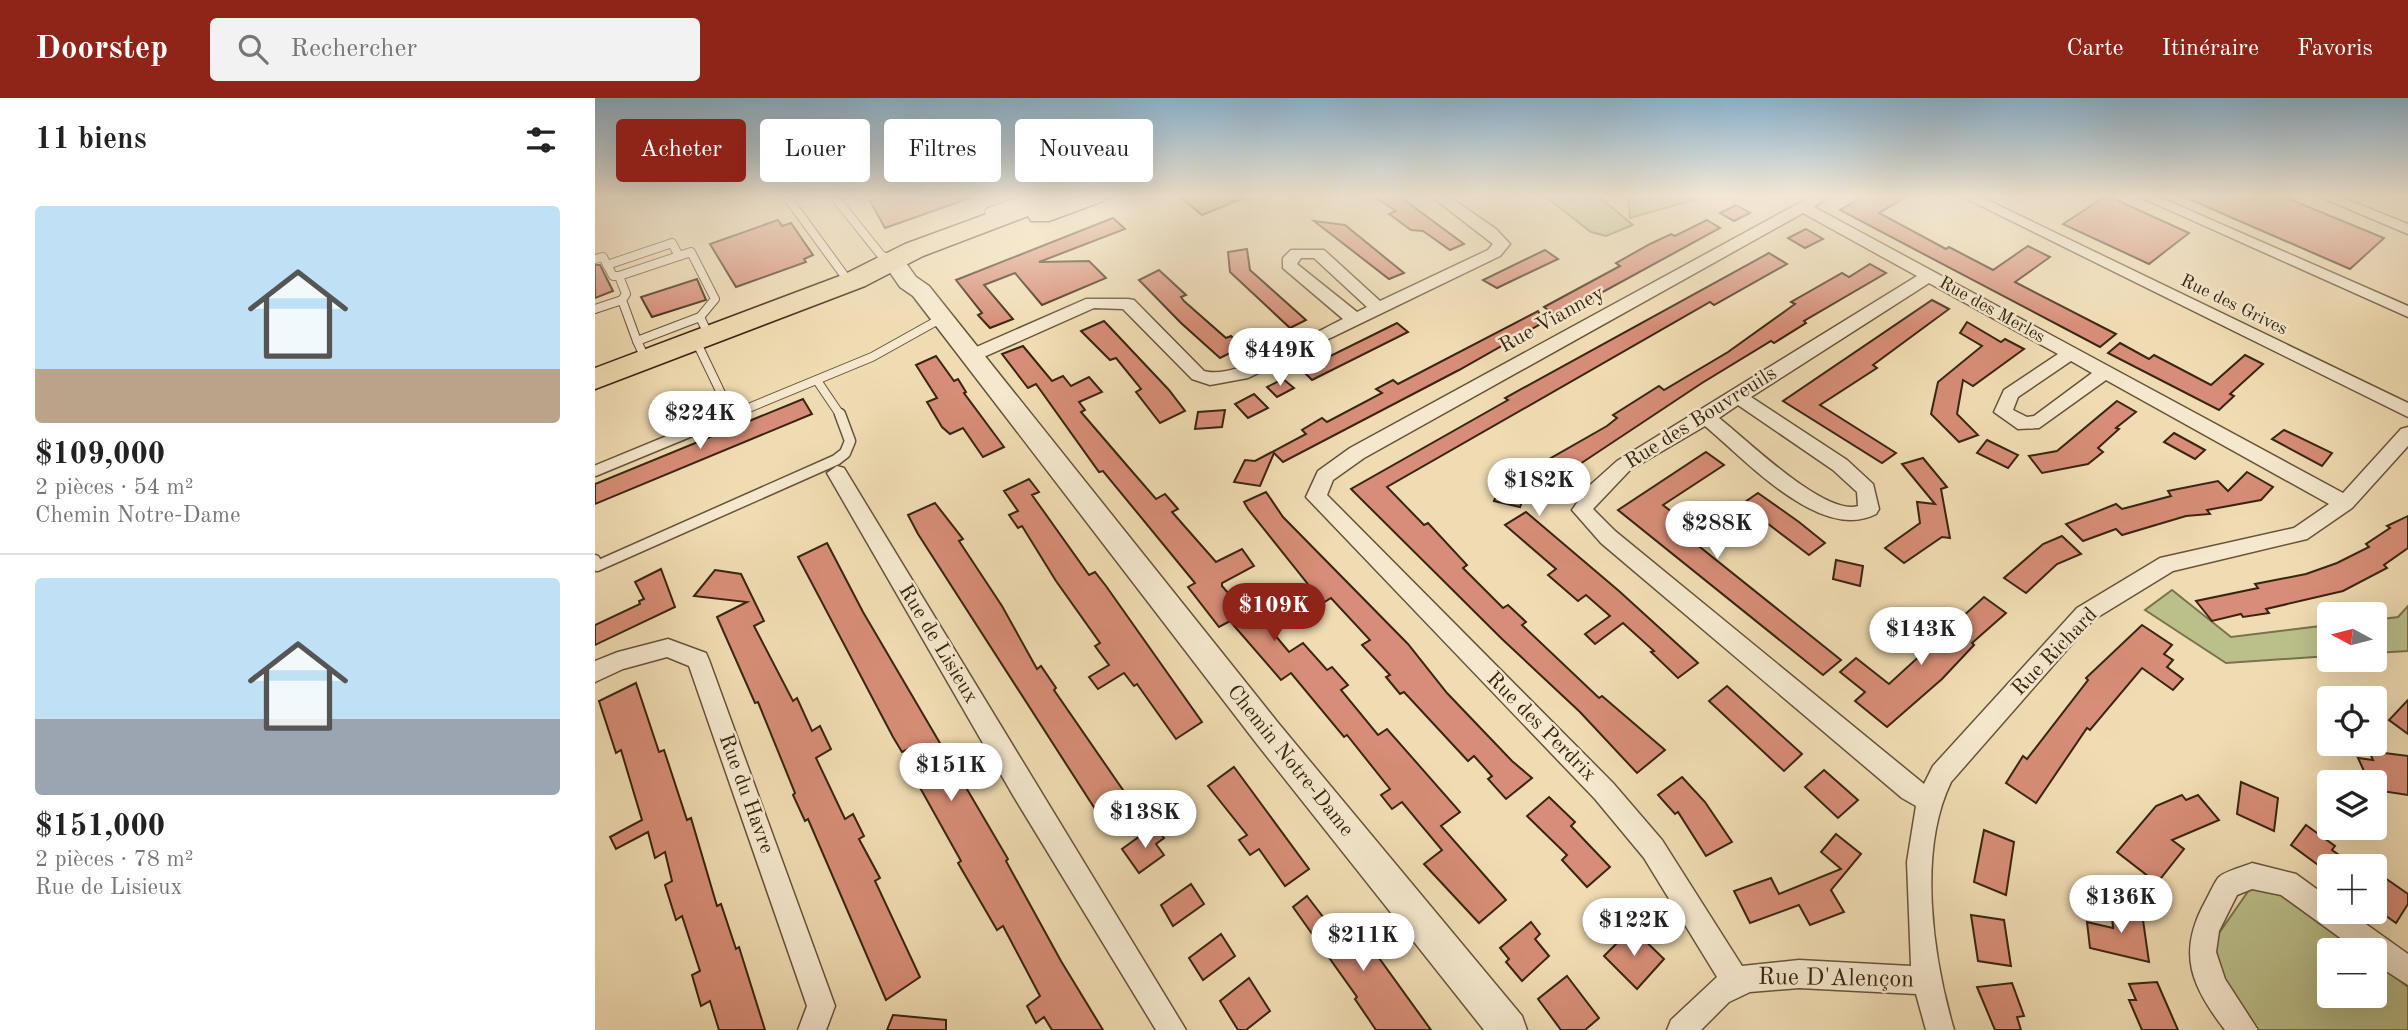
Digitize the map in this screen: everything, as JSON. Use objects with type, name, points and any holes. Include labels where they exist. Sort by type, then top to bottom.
[{"type":"main road","points":[[909,271],[962,239]]},
{"type":"main road","points":[[597,379],[641,350],[852,281],[909,271],[985,239]]},
{"type":"street","points":[[971,356],[1092,303],[1128,304],[1198,375],[1210,379],[1242,374],[1353,318],[1494,253],[1502,244],[1498,239]]},
{"type":"street","name":"Rue Vianney","points":[[1317,497],[1325,476],[1357,453],[1743,239]]},
{"type":"street","name":"Rue des Merles","points":[[1862,239],[2345,503]]},
{"type":"street","name":"Rue des Grives","points":[[2057,239],[2408,411]]},
{"type":"street","points":[[2244,239],[2408,312]]},
{"type":"street","points":[[1353,318],[1289,265],[1291,258],[1297,253],[1318,253],[1377,307]]},
{"type":"street","name":"Chemin Notre-Dame","points":[[909,271],[971,356],[1268,734],[1508,1030]]},
{"type":"street","name":"Rue des Bouvreuils","points":[[1929,276],[1706,417],[1631,459],[1598,484],[1582,510],[1629,555],[1910,790],[1929,800]]},
{"type":"street","name":"Rue des Merles","points":[[2071,353],[2010,394],[2003,412],[2025,424],[2039,422],[2105,372]]},
{"type":"street","points":[[1706,417],[1802,493],[1840,514],[1856,516],[1869,509],[1866,489],[1840,465],[1737,396]]},
{"type":"street","name":"Rue Richard","points":[[1940,1030],[1927,981],[1922,941],[1921,885],[1929,800],[1936,782],[1950,764],[2085,614],[2167,564],[2300,534],[2345,503],[2408,434]]},
{"type":"street","name":"Rue de Lisieux","points":[[837,473],[1023,789],[1172,1030]]},
{"type":"street","name":"Rue des Perdrix","points":[[1317,497],[1604,791],[1653,849],[1736,982]]},
{"type":"street","name":"Rue du Havre","points":[[595,672],[618,661],[669,648],[698,660],[821,1006],[812,1030]]},
{"type":"street","points":[[2244,1030],[2231,1017],[2210,978],[2202,943],[2228,886],[2252,876],[2287,883],[2408,971]]},
{"type":"street","name":"Rue D'Alençon","points":[[1681,1030],[1723,989],[1755,975],[1927,981]]},
{"type":"lane","points":[[820,239],[852,281]]},
{"type":"lane","points":[[869,239],[881,255],[909,271]]},
{"type":"lane","points":[[607,265],[672,243],[679,256]]},
{"type":"lane","points":[[595,259],[603,257],[613,276],[619,276],[691,252],[715,299],[701,332],[732,416]]},
{"type":"lane","points":[[595,309],[622,300],[626,293],[619,276]]},
{"type":"lane","points":[[622,300],[641,350]]},
{"type":"lane","points":[[595,471],[873,358],[942,317]]},
{"type":"lane","points":[[595,560],[597,566],[845,453],[850,441],[841,415],[818,382]]},
{"type":"green space","points":[[2172,590],[2231,637],[2317,626],[2317,657],[2226,663],[2145,610]]},
{"type":"green space","points":[[2408,606],[2408,651],[2387,652],[2387,618],[2398,617]]},
{"type":"green space","points":[[2258,887],[2286,895],[2317,918],[2317,924],[2324,924],[2343,938],[2317,938],[2317,1008],[2387,1008],[2387,971],[2408,987],[2408,1030],[2257,1030],[2224,987],[2213,950],[2217,936],[2249,890]]},
{"type":"building","points":[[723,239],[802,239],[813,255],[804,259],[806,262],[736,287],[710,244]]},
{"type":"building","points":[[1059,239],[1098,239],[1039,262],[1089,261],[1106,278],[1042,305],[1015,273],[984,285],[1013,319],[990,328],[978,315],[982,313],[956,280]]},
{"type":"building","points":[[1338,239],[1363,239],[1404,273],[1389,279]]},
{"type":"building","points":[[1435,239],[1458,239],[1464,244],[1450,250]]},
{"type":"building","points":[[1659,239],[1699,239],[1557,317],[1544,307],[1620,266],[1616,263]]},
{"type":"building","points":[[1791,239],[1822,239],[1805,248]]},
{"type":"building","points":[[1896,239],[1928,239],[1993,270],[2028,246],[2050,257],[2015,282],[2116,334],[2100,347]]},
{"type":"building","points":[[2096,239],[2181,239],[2149,264]]},
{"type":"building","points":[[2282,239],[2382,239],[2350,269]]},
{"type":"building","points":[[1247,249],[1250,270],[1306,320],[1290,328],[1230,272],[1228,252]]},
{"type":"building","points":[[1545,250],[1558,259],[1497,288],[1483,280]]},
{"type":"building","points":[[1769,253],[1787,264],[1714,305],[1710,302],[1387,487],[1424,525],[1428,523],[1467,565],[1463,568],[1503,608],[1508,605],[1526,622],[1522,625],[1599,698],[1602,696],[1665,750],[1637,773],[1580,712],[1502,639],[1351,489],[1508,400],[1505,398]]},
{"type":"building","points":[[1870,264],[1886,273],[1804,321],[1806,323],[1774,343],[1771,341],[1702,383],[1577,466],[1553,480],[1537,466],[1607,426],[1617,418],[1613,415],[1659,386],[1664,390],[1728,352],[1795,304],[1791,302],[1842,273],[1849,277]]},
{"type":"building","points":[[595,265],[600,265],[613,291],[595,298]]},
{"type":"building","points":[[1159,270],[1186,295],[1181,297],[1184,301],[1226,338],[1231,336],[1242,347],[1220,358],[1181,323],[1139,280]]},
{"type":"building","points":[[697,279],[706,300],[652,317],[641,297]]},
{"type":"building","points":[[1932,300],[1949,309],[1873,365],[1877,368],[1820,405],[1896,453],[1882,463],[1783,401]]},
{"type":"building","points":[[1538,311],[1544,322],[1459,370],[1283,462],[1274,453],[1260,486],[1234,482],[1245,460],[1255,461],[1306,434],[1302,430],[1322,418],[1327,422],[1382,393],[1376,389],[1393,380],[1398,384]]},
{"type":"building","points":[[1104,321],[1169,390],[1185,411],[1160,423],[1136,392],[1141,389],[1116,358],[1110,360],[1081,331]]},
{"type":"building","points":[[1967,322],[2001,342],[2005,339],[2024,349],[1973,386],[1963,380],[1957,414],[1978,435],[1959,442],[1931,414],[1938,382],[1982,346],[1960,333]]},
{"type":"building","points":[[1397,323],[1408,332],[1312,380],[1302,370]]},
{"type":"building","points":[[2120,343],[2149,359],[2154,355],[2211,385],[2245,355],[2263,364],[2230,394],[2234,396],[2219,410],[2108,353]]},
{"type":"building","points":[[1023,346],[1052,381],[1063,376],[1071,386],[1089,377],[1102,392],[1079,402],[1085,410],[1081,412],[1156,499],[1165,494],[1178,509],[1172,512],[1216,562],[1242,549],[1254,566],[1222,583],[1222,586],[1243,610],[1250,605],[1289,652],[1303,643],[1327,670],[1332,667],[1348,685],[1341,690],[1378,735],[1387,729],[1460,812],[1441,826],[1506,900],[1479,923],[1424,864],[1442,850],[1402,802],[1392,809],[1381,795],[1390,789],[1347,735],[1344,737],[1291,673],[1281,680],[1230,621],[1219,627],[1188,587],[1195,583],[1103,471],[1099,472],[1036,384],[1028,388],[1002,354]]},
{"type":"building","points":[[936,356],[954,381],[958,379],[966,392],[964,393],[1004,447],[983,457],[963,428],[950,434],[942,427],[927,402],[937,398],[916,365]]},
{"type":"building","points":[[1283,379],[1294,388],[1277,397],[1267,387]]},
{"type":"building","points":[[1254,394],[1268,408],[1248,418],[1235,404]]},
{"type":"building","points":[[803,399],[812,414],[595,504],[595,484]]},
{"type":"building","points":[[2117,401],[2136,412],[2116,428],[2119,429],[2098,448],[2103,452],[2088,464],[2042,473],[2029,456],[2057,451]]},
{"type":"building","points":[[1225,410],[1222,427],[1195,429],[1198,412]]},
{"type":"building","points":[[2284,430],[2332,453],[2322,466],[2272,439]]},
{"type":"building","points":[[2174,433],[2205,450],[2195,459],[2164,442]]},
{"type":"building","points":[[1987,440],[2018,455],[2008,468],[1977,453]]},
{"type":"building","points":[[1706,452],[1724,465],[1663,505],[1688,525],[1680,531],[1841,660],[1823,675],[1618,510]]},
{"type":"building","points":[[1923,458],[1947,487],[1941,489],[1950,538],[1942,537],[1904,563],[1885,548],[1920,523],[1917,502],[1935,504],[1902,464]]},
{"type":"building","points":[[1535,467],[1520,507],[1494,501],[1505,474],[1519,477]]},
{"type":"building","points":[[2247,472],[2273,487],[2261,500],[2207,510],[2210,514],[2186,516],[2122,535],[2116,529],[2083,541],[2066,524],[2116,504],[2122,509],[2171,496],[2168,491],[2218,481],[2228,491]]},
{"type":"building","points":[[1029,479],[1039,492],[1032,495],[1089,575],[1095,572],[1106,586],[1202,722],[1176,739],[1137,684],[1134,686],[1124,673],[1098,689],[1089,677],[1109,665],[1095,646],[1100,643],[1056,581],[1022,526],[1018,528],[1009,515],[1018,511],[1004,491]]},
{"type":"building","points":[[1266,492],[1283,517],[1408,644],[1447,693],[1512,761],[1532,778],[1506,799],[1488,779],[1492,776],[1474,756],[1468,761],[1404,692],[1400,694],[1386,677],[1390,675],[1362,645],[1370,640],[1331,598],[1323,603],[1248,509],[1244,502]]},
{"type":"building","points":[[1758,493],[1825,543],[1809,555],[1742,504]]},
{"type":"building","points":[[935,503],[963,539],[959,541],[1002,606],[1037,669],[1041,666],[1056,688],[1054,690],[1134,806],[1106,826],[908,515]]},
{"type":"building","points":[[1526,512],[1698,663],[1678,678],[1651,652],[1654,651],[1623,623],[1595,644],[1585,634],[1610,616],[1586,595],[1578,601],[1548,575],[1556,569],[1505,525]]},
{"type":"building","points":[[2408,516],[2408,548],[2384,565],[2387,568],[2343,591],[2266,609],[2269,613],[2243,617],[2241,614],[2212,621],[2196,601],[2258,588],[2255,584],[2306,574],[2337,563],[2369,547],[2366,544],[2390,528],[2387,526]]},
{"type":"building","points":[[2062,536],[2081,554],[2057,564],[2026,593],[2004,578],[2043,544]]},
{"type":"building","points":[[827,543],[863,612],[1008,859],[1006,861],[1061,961],[1103,1030],[1052,1030],[1044,1017],[1036,1023],[1027,1006],[1040,996],[1003,926],[997,930],[958,863],[961,861],[914,777],[921,773],[908,749],[902,752],[893,737],[798,557]]},
{"type":"building","points":[[1836,560],[1863,566],[1860,586],[1833,579]]},
{"type":"building","points":[[661,569],[675,607],[595,645],[595,625],[640,604],[639,601],[644,599],[635,582]]},
{"type":"building","points":[[715,570],[741,574],[764,621],[754,626],[793,701],[797,698],[812,731],[820,726],[831,749],[816,758],[845,819],[853,814],[864,836],[859,839],[880,878],[875,881],[920,977],[886,1000],[808,819],[805,821],[793,795],[795,793],[758,702],[755,703],[717,617],[747,602],[694,596]]},
{"type":"building","points":[[1984,597],[2006,613],[1972,643],[1974,645],[1942,679],[1887,727],[1855,701],[1865,692],[1840,672],[1856,658],[1889,684]]},
{"type":"building","points":[[2142,625],[2172,645],[2164,654],[2173,660],[2167,667],[2183,679],[2173,690],[2142,668],[2090,730],[2087,728],[2036,803],[2006,783],[2023,756],[2027,759],[2088,680],[2086,678]]},
{"type":"building","points":[[636,683],[659,752],[664,750],[687,820],[691,818],[717,906],[721,904],[736,949],[739,947],[765,1030],[719,1030],[710,1001],[701,1006],[692,975],[700,971],[682,916],[676,920],[665,885],[672,881],[665,852],[655,858],[648,832],[616,849],[610,837],[642,820],[621,750],[616,753],[599,701]]},
{"type":"building","points":[[1727,686],[1802,754],[1784,771],[1709,701]]},
{"type":"building","points":[[2408,700],[2408,734],[2389,720]]},
{"type":"building","points":[[2387,753],[2408,756],[2408,795],[2387,792],[2387,770],[2364,770],[2358,758],[2373,760],[2371,756],[2387,756]]},
{"type":"building","points":[[1234,767],[1309,869],[1285,886],[1259,849],[1250,855],[1239,840],[1247,835],[1208,786]]},
{"type":"building","points":[[1824,770],[1858,800],[1838,818],[1805,787]]},
{"type":"building","points":[[1682,777],[1705,802],[1732,842],[1706,856],[1678,812],[1675,814],[1658,795]]},
{"type":"building","points":[[2241,782],[2278,798],[2274,831],[2237,814]]},
{"type":"building","points":[[2182,795],[2186,800],[2198,795],[2219,820],[2172,840],[2184,849],[2157,883],[2117,852],[2156,806]]},
{"type":"building","points":[[1549,797],[1575,822],[1571,826],[1610,867],[1587,887],[1562,860],[1567,855],[1527,816]]},
{"type":"building","points":[[2306,825],[2317,833],[2317,840],[2327,840],[2335,846],[2332,850],[2338,854],[2317,854],[2317,864],[2291,845]]},
{"type":"building","points":[[1151,828],[1156,828],[1164,838],[1156,844],[1164,855],[1139,873],[1122,849]]},
{"type":"building","points":[[1984,830],[2014,842],[2006,895],[1974,882]]},
{"type":"building","points":[[1836,834],[1861,854],[1831,890],[1844,912],[1810,925],[1799,905],[1750,923],[1734,891],[1771,878],[1779,894],[1841,869],[1821,852]]},
{"type":"building","points":[[2387,879],[2408,894],[2408,904],[2396,923],[2387,917]]},
{"type":"building","points":[[1191,884],[1204,904],[1173,926],[1161,905]]},
{"type":"building","points":[[1307,896],[1337,935],[1353,922],[1431,1030],[1376,1030],[1355,999],[1357,997],[1293,907]]},
{"type":"building","points":[[2111,906],[2142,913],[2149,962],[2090,948],[2087,922],[2113,928]]},
{"type":"building","points":[[1971,915],[2004,920],[2011,966],[1978,961]]},
{"type":"building","points":[[1531,922],[1540,934],[1535,939],[1549,956],[1522,981],[1506,962],[1509,959],[1500,948]]},
{"type":"building","points":[[1632,928],[1664,959],[1637,989],[1604,956]]},
{"type":"building","points":[[1221,934],[1235,956],[1203,980],[1189,958]]},
{"type":"building","points":[[1567,976],[1599,1018],[1585,1030],[1561,1030],[1538,999]]},
{"type":"building","points":[[1249,978],[1270,1011],[1246,1030],[1238,1030],[1220,1001]]},
{"type":"building","points":[[2157,982],[2178,1030],[2142,1030],[2129,1000],[2136,1000],[2129,984]]},
{"type":"building","points":[[2012,983],[2024,1016],[2017,1017],[2021,1030],[1995,1030],[1977,987]]},
{"type":"building","points":[[893,1015],[946,1020],[946,1030],[887,1030]]}]
